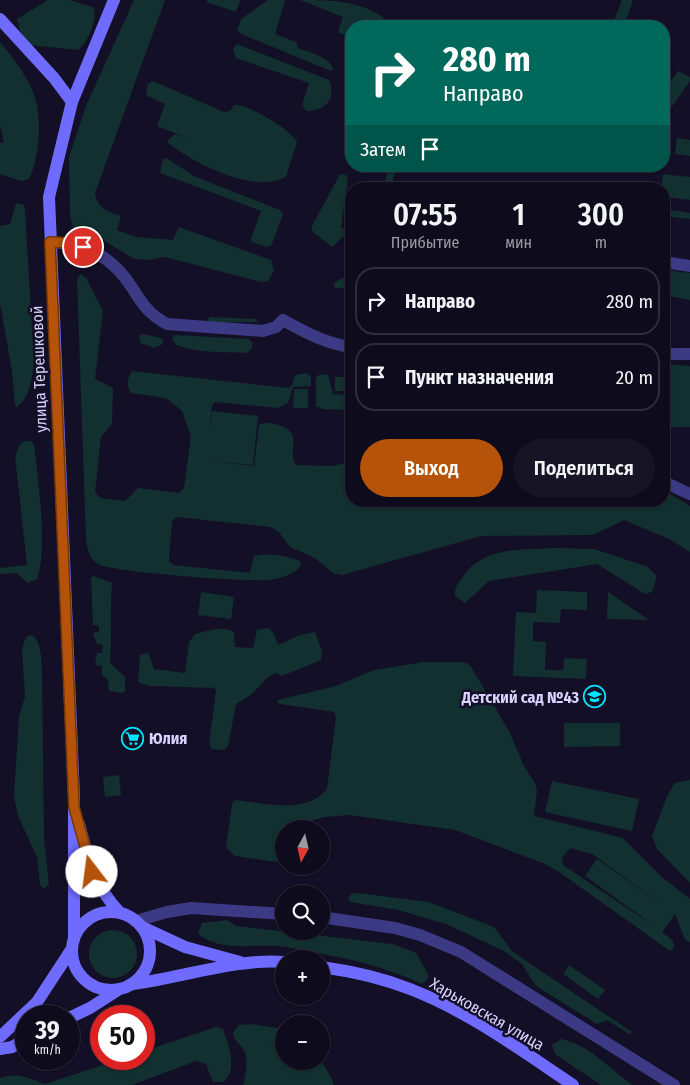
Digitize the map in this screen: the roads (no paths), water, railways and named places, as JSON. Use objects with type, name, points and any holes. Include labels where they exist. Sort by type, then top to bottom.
[{"type":"main road","name":"улица Терешковой","points":[[73,944],[74,807],[49,197],[72,102],[114,0]]},
{"type":"main road","points":[[0,19],[49,72],[72,102]]},
{"type":"main road","name":"улица Терешковой","points":[[74,807],[92,872],[109,901],[120,913]]},
{"type":"main road","points":[[0,1037],[37,1002],[73,944],[79,928],[89,918],[103,913],[120,913],[184,947],[243,963]]},
{"type":"main road","points":[[133,984],[141,976],[149,959],[150,945],[139,924]]},
{"type":"main road","points":[[73,944],[74,964],[86,980],[104,989],[118,990]]},
{"type":"main road","points":[[80,1013],[118,990],[133,984],[184,976],[243,963],[275,962]]},
{"type":"main road","name":"Харьковская улица","points":[[330,969],[373,978],[410,989],[444,1004],[574,1085]]},
{"type":"main road","points":[[0,1049],[15,1045]]},
{"type":"street","points":[[50,242],[73,243],[107,259],[154,317],[167,324],[263,331],[276,327],[283,320],[316,337],[345,346]]},
{"type":"street","points":[[670,263],[690,266]]},
{"type":"street","points":[[670,354],[690,354]]},
{"type":"street","points":[[670,485],[690,494]]},
{"type":"street","points":[[139,924],[167,912],[191,908],[275,913]]},
{"type":"street","points":[[330,918],[395,928],[420,935],[456,950],[520,987],[674,1085]]},
{"type":"place","name":"Детский сад №43","points":[[595,697]]},
{"type":"place","name":"Юлия","points":[[133,738]]}]
